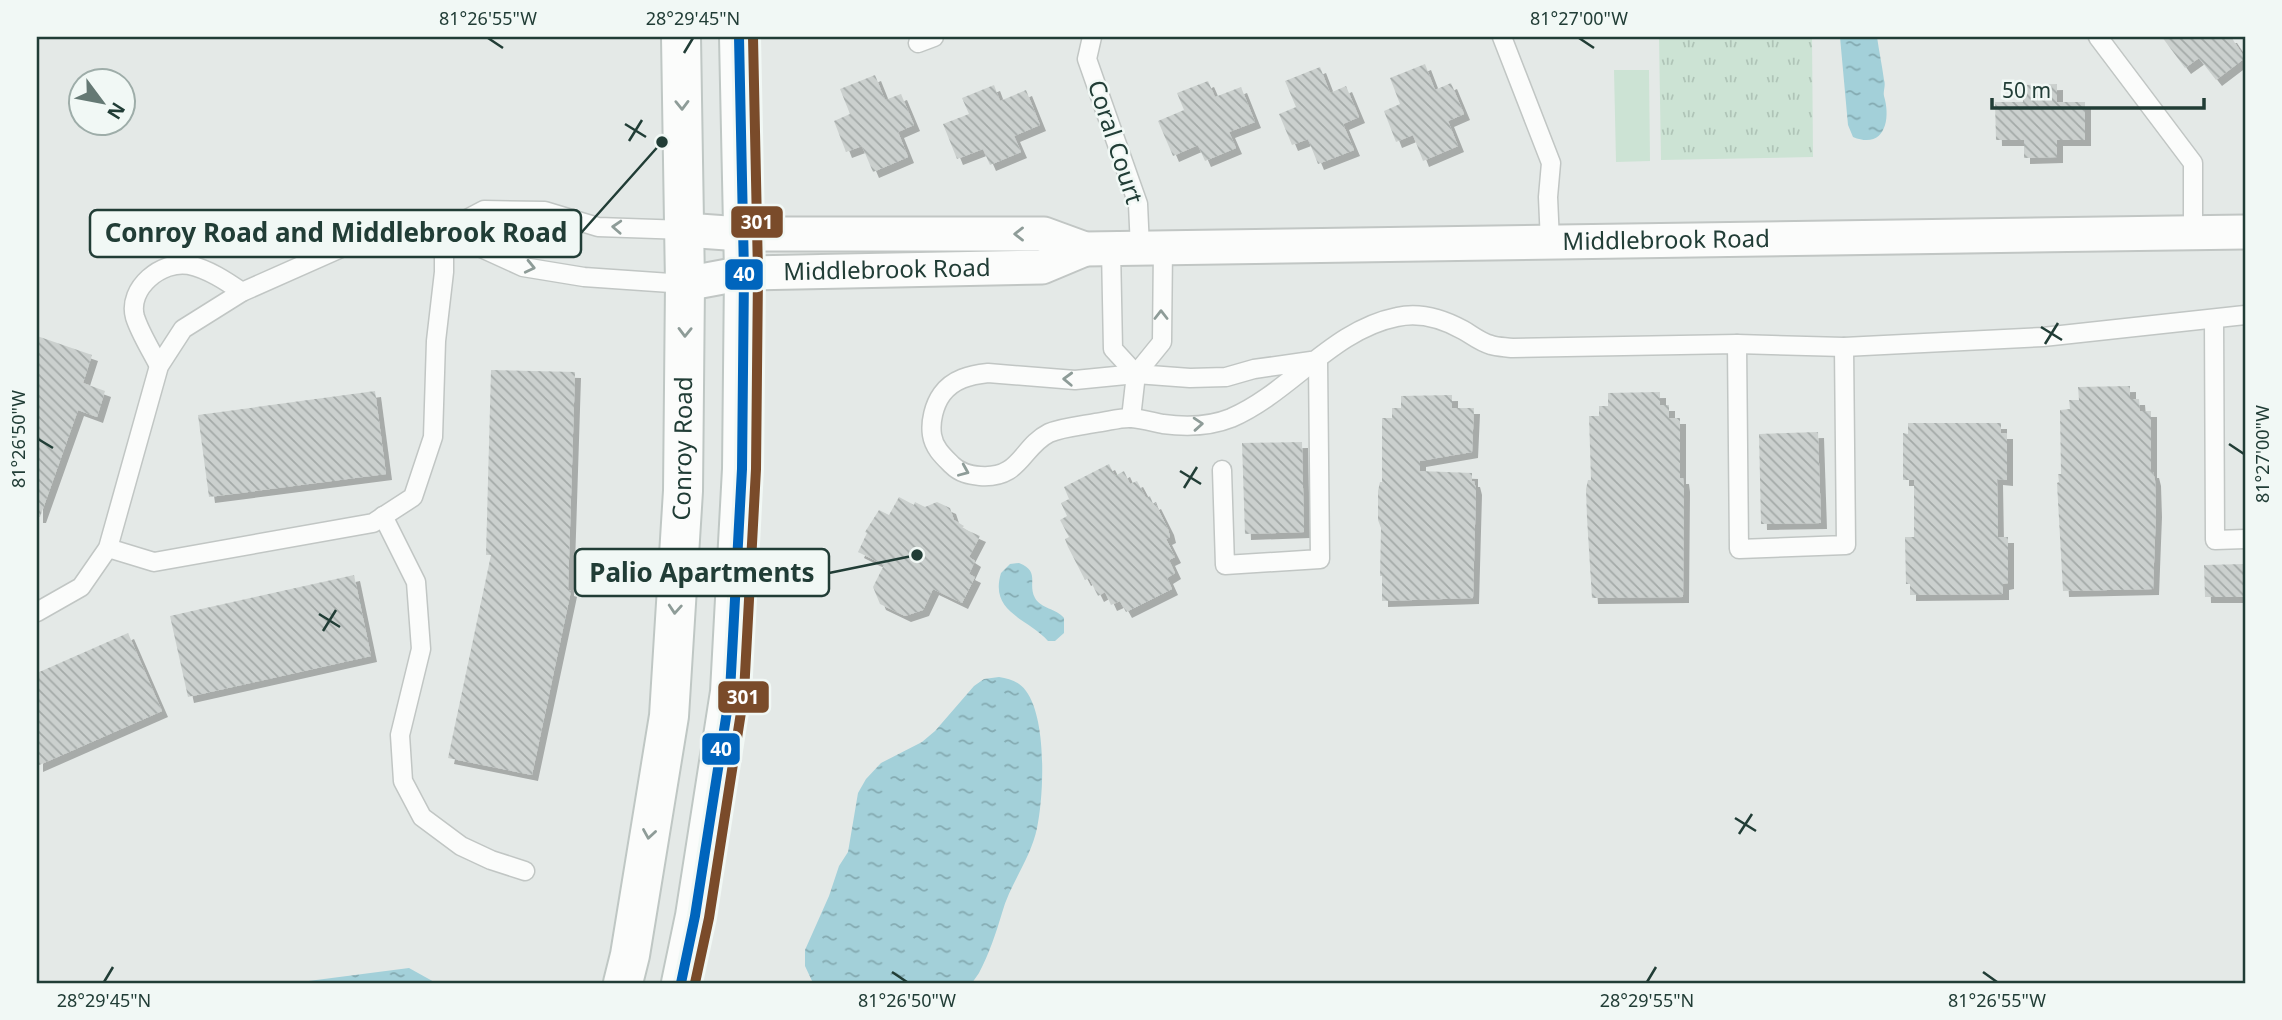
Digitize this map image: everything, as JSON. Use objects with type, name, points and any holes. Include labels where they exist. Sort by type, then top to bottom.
[{"type":"main road","name":"Conroy Road","points":[[623,983],[668,716],[683,491],[685,230],[681,37]]},
{"type":"main road","points":[[681,983],[695,916],[730,692],[742,468],[744,273],[741,234],[739,37]]},
{"type":"street","name":"Middlebrook Road","points":[[685,230],[741,234],[1044,234],[1125,248],[2245,232]]},
{"type":"street","name":"Middlebrook Road","points":[[685,284],[744,273],[1042,267],[1125,248]]},
{"type":"lane","name":"Coral Court","points":[[1092,37],[1087,59],[1138,204],[1125,248]]},
{"type":"lane","points":[[1502,37],[1551,163],[1548,197],[1550,242]]},
{"type":"lane","points":[[2098,37],[2193,163],[2193,233]]},
{"type":"lane","points":[[37,612],[81,587],[108,548],[159,366],[183,329],[242,292],[348,245],[397,233],[444,231],[484,210],[545,211],[598,227],[685,230]]},
{"type":"lane","points":[[444,231],[523,267],[584,277],[685,284]]},
{"type":"lane","points":[[108,548],[154,562],[373,523],[413,497],[433,438],[436,341],[444,272],[444,231]]},
{"type":"lane","points":[[1125,248],[1113,349],[1136,374]]},
{"type":"lane","points":[[1125,248],[1161,342],[1136,374],[1130,418]]},
{"type":"lane","points":[[159,366],[134,315],[138,290],[159,270],[187,264],[219,277],[242,292]]},
{"type":"lane","points":[[1318,360],[1254,369],[1226,377],[1190,378],[1136,374],[1075,380],[988,373],[975,375],[952,384],[943,392],[934,409],[931,428],[933,441],[939,452],[956,469],[969,475],[991,477],[1005,472],[1023,459],[1036,442],[1049,433],[1063,429],[1130,418],[1167,425],[1201,425],[1230,418],[1266,399],[1318,360],[1348,335],[1381,321],[1412,314],[1441,320],[1492,346],[1511,348],[1737,344],[1844,347],[2043,337],[2245,315]]},
{"type":"lane","points":[[2214,319],[2215,540],[2245,539]]},
{"type":"lane","points":[[1737,344],[1739,550],[1846,545],[1844,347]]},
{"type":"lane","points":[[1222,470],[1225,565],[1320,559],[1318,360]]},
{"type":"lane","points":[[383,516],[416,582],[421,649],[400,735],[403,781],[422,817],[451,839],[491,860],[525,871]]},
{"type":"green space","points":[[1659,37],[1812,37],[1813,157],[1661,160]]},
{"type":"green space","points":[[1614,70],[1649,70],[1650,161],[1616,162]]},
{"type":"water","points":[[1840,37],[1877,37],[1885,82],[1887,114],[1883,130],[1879,136],[1872,139],[1853,137],[1848,125]]},
{"type":"water","points":[[1019,563],[1026,566],[1032,574],[1033,593],[1038,602],[1064,618],[1064,633],[1055,641],[1048,641],[1012,613],[1000,597],[1001,573],[1010,564]]},
{"type":"water","points":[[999,677],[1020,685],[1033,704],[1041,738],[1041,797],[1034,839],[979,973],[972,983],[813,983],[805,966],[805,950],[839,866],[848,852],[858,793],[866,779],[881,763],[922,742],[935,731],[974,686],[984,679]]},
{"type":"water","points":[[409,968],[436,983],[293,983]]},
{"type":"building","points":[[2162,37],[2231,37],[2245,58],[2216,80],[2199,58],[2185,68]]},
{"type":"building","points":[[1425,64],[1435,90],[1451,83],[1464,114],[1448,121],[1458,146],[1423,161],[1413,135],[1396,142],[1384,111],[1400,104],[1390,78]]},
{"type":"building","points":[[1320,67],[1330,93],[1346,86],[1359,117],[1343,124],[1354,150],[1318,164],[1308,139],[1292,145],[1279,114],[1296,107],[1285,81]]},
{"type":"building","points":[[875,75],[885,100],[901,94],[914,125],[898,132],[908,157],[873,172],[862,146],[846,152],[834,121],[850,114],[840,89]]},
{"type":"building","points":[[1208,81],[1215,97],[1241,87],[1255,122],[1229,132],[1236,148],[1205,161],[1198,145],[1173,156],[1158,121],[1184,110],[1177,93]]},
{"type":"building","points":[[2057,84],[2057,102],[2085,102],[2085,140],[2057,140],[2057,157],[2024,158],[2024,140],[1996,140],[1995,102],[2023,102],[2023,85]]},
{"type":"building","points":[[994,85],[1000,101],[1026,90],[1040,125],[1014,136],[1021,152],[990,165],[983,149],[957,159],[943,124],[969,114],[962,98]]},
{"type":"building","points":[[37,336],[92,355],[83,383],[105,391],[97,417],[78,410],[40,517],[37,517]]},
{"type":"building","points":[[491,370],[575,372],[568,590],[571,591],[532,775],[448,758],[491,555],[486,555]]},
{"type":"building","points":[[2130,386],[2130,399],[2139,399],[2140,411],[2151,411],[2151,472],[2155,480],[2156,511],[2153,589],[2063,591],[2057,483],[2058,474],[2061,474],[2060,410],[2070,409],[2069,400],[2079,400],[2078,387]]},
{"type":"building","points":[[375,391],[386,474],[209,497],[198,415]]},
{"type":"building","points":[[1660,392],[1660,405],[1669,405],[1669,418],[1680,418],[1680,478],[1683,478],[1684,486],[1683,597],[1592,598],[1586,489],[1588,480],[1591,480],[1589,416],[1599,416],[1599,406],[1608,406],[1608,393]]},
{"type":"building","points":[[1452,395],[1452,408],[1474,408],[1472,452],[1420,461],[1420,471],[1472,473],[1476,489],[1473,598],[1382,601],[1378,491],[1382,482],[1382,418],[1392,418],[1392,408],[1401,408],[1401,396]]},
{"type":"building","points":[[1908,423],[2001,423],[2001,433],[2007,433],[2007,480],[1997,479],[1998,537],[2008,537],[2008,583],[2003,584],[2003,594],[1910,595],[1910,584],[1906,584],[1905,537],[1914,537],[1914,480],[1903,480],[1903,433],[1908,434]]},
{"type":"building","points":[[1818,432],[1821,523],[1761,524],[1759,434]]},
{"type":"building","points":[[1302,442],[1304,532],[1245,534],[1242,443]]},
{"type":"building","points":[[1109,464],[1115,476],[1124,471],[1130,484],[1137,481],[1146,498],[1150,496],[1153,504],[1155,503],[1168,529],[1170,537],[1166,539],[1175,557],[1169,560],[1175,573],[1167,578],[1172,589],[1126,612],[1120,601],[1111,605],[1105,592],[1098,596],[1089,578],[1085,580],[1068,547],[1065,539],[1069,537],[1060,520],[1067,516],[1061,503],[1069,499],[1064,487]]},
{"type":"building","points":[[899,497],[914,505],[915,502],[925,507],[937,502],[950,508],[954,520],[964,526],[962,528],[980,536],[969,557],[975,561],[969,574],[975,577],[962,603],[933,589],[923,610],[905,616],[880,604],[873,587],[884,565],[858,552],[867,533],[865,532],[879,510],[889,515]]},
{"type":"building","points":[[2245,564],[2245,597],[2205,597],[2204,565]]},
{"type":"building","points":[[354,575],[371,656],[188,697],[170,616]]},
{"type":"building","points":[[128,633],[162,711],[37,766],[37,673]]},
{"type":"transit line","name":"40","points":[[681,983],[695,916],[730,692],[742,469],[744,273],[739,37]]},
{"type":"transit line","name":"301","points":[[695,983],[709,918],[744,693],[756,469],[758,273],[753,37]]},
{"type":"place","name":"Conroy Road and Middlebrook Road","points":[[662,142]]},
{"type":"place","name":"Palio Apartments","points":[[917,555]]}]
